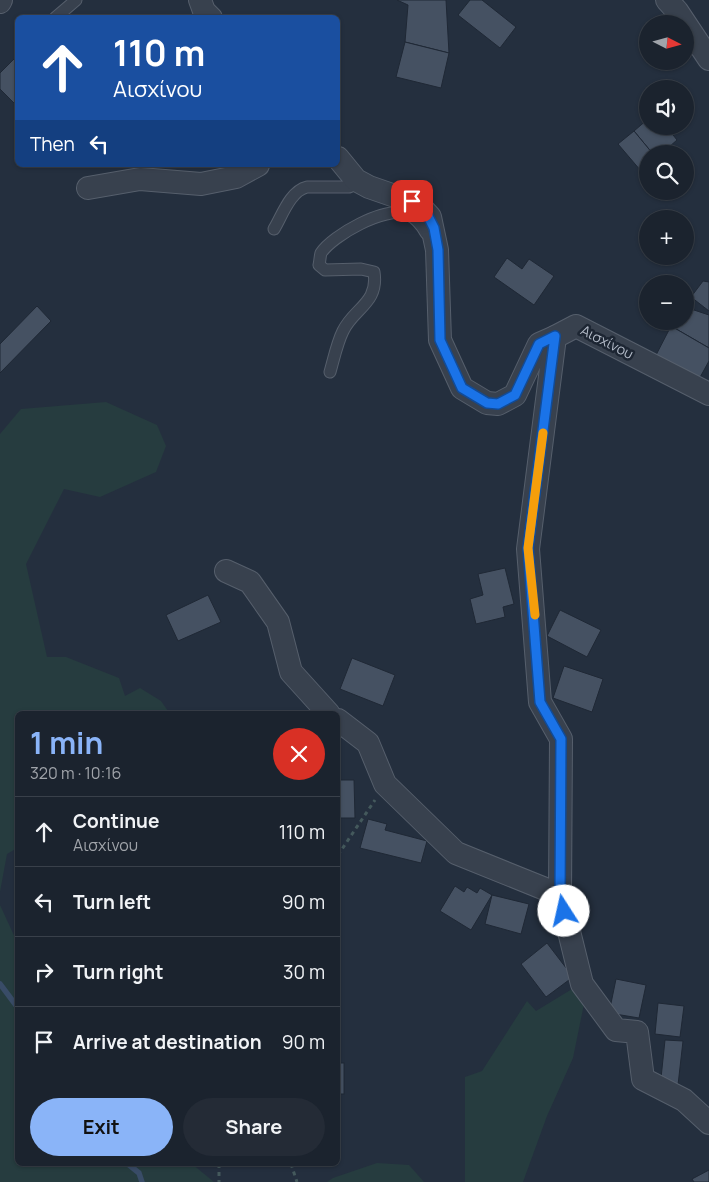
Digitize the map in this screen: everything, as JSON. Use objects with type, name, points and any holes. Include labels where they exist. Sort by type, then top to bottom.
[{"type":"street","points":[[200,0],[204,11],[208,15]]},
{"type":"street","points":[[667,0],[677,11],[709,59]]},
{"type":"street","points":[[88,188],[140,179],[201,184],[236,177],[254,167]]},
{"type":"street","points":[[325,167],[339,175],[349,171],[422,207],[432,222],[438,250],[440,340],[462,388],[487,403],[498,404],[515,395],[539,344],[555,336]]},
{"type":"street","name":"Αισχίνου","points":[[555,336],[576,326],[709,394]]},
{"type":"street","points":[[555,336],[528,548],[534,600],[540,702],[561,739],[560,895],[582,984],[616,1030],[638,1032],[642,1080],[684,1100],[709,1123]]},
{"type":"street","points":[[226,571],[250,582],[278,622],[291,672],[326,711]]},
{"type":"street","points":[[340,722],[368,743],[385,784],[456,853],[560,895]]},
{"type":"lane","points":[[58,15],[76,0]]},
{"type":"lane","points":[[274,229],[293,197],[300,189],[306,187],[351,187],[349,171]]},
{"type":"lane","points":[[330,372],[343,330],[374,292],[376,283],[374,272],[361,269],[325,270],[319,265],[321,254],[349,229],[376,215],[405,213],[419,221],[438,250]]},
{"type":"path","points":[[340,852],[385,784]]},
{"type":"path","points":[[218,1166],[219,1182]]},
{"type":"path","points":[[292,1166],[297,1182]]},
{"type":"green space","points":[[106,402],[157,425],[166,446],[156,472],[100,497],[64,489],[26,564],[47,657],[66,657],[119,678],[125,696],[140,688],[161,701],[168,711],[15,711],[15,849],[7,854],[0,892],[0,434],[21,409]]},
{"type":"green space","points":[[0,905],[15,938],[15,1166],[194,1166],[214,1182],[0,1182]]},
{"type":"green space","points":[[577,986],[585,999],[573,1058],[547,1116],[523,1182],[465,1182],[465,1077],[482,1071],[527,1001],[536,1011]]},
{"type":"green space","points":[[377,1163],[409,1165],[424,1182],[327,1182],[333,1178]]},
{"type":"building","points":[[397,0],[446,0],[449,53],[405,42],[408,5]]},
{"type":"building","points":[[470,0],[482,0],[516,27],[500,48],[458,15]]},
{"type":"building","points":[[405,42],[449,53],[441,88],[396,77]]},
{"type":"building","points":[[15,58],[15,104],[0,89],[0,73]]},
{"type":"building","points":[[639,127],[639,135],[673,135],[677,140],[671,145],[646,145],[634,131]]},
{"type":"building","points":[[634,131],[646,145],[639,145],[639,169],[618,144]]},
{"type":"building","points":[[507,258],[522,269],[529,259],[554,276],[534,305],[494,277]]},
{"type":"building","points":[[703,281],[709,282],[709,311],[694,299],[694,293]]},
{"type":"building","points":[[37,306],[51,321],[0,373],[0,344]]},
{"type":"building","points":[[694,310],[709,315],[709,348],[678,330],[694,330]]},
{"type":"building","points":[[669,330],[678,330],[709,348],[709,361],[698,381],[655,357]]},
{"type":"building","points":[[505,568],[514,604],[503,607],[505,617],[476,624],[470,599],[483,595],[478,574]]},
{"type":"building","points":[[208,595],[221,622],[178,641],[166,615]]},
{"type":"building","points":[[560,610],[601,630],[587,657],[547,636]]},
{"type":"building","points":[[352,658],[395,675],[383,706],[340,689]]},
{"type":"building","points":[[564,666],[603,679],[592,712],[553,698]]},
{"type":"building","points":[[340,780],[354,780],[355,818],[340,818]]},
{"type":"building","points":[[368,819],[387,824],[385,830],[427,841],[421,863],[360,848]]},
{"type":"building","points":[[455,886],[464,892],[467,887],[477,893],[480,888],[492,895],[471,930],[440,911]]},
{"type":"building","points":[[492,895],[529,904],[521,934],[485,924]]},
{"type":"building","points":[[547,943],[573,977],[546,997],[521,964]]},
{"type":"building","points":[[616,979],[646,985],[639,1018],[609,1013]]},
{"type":"building","points":[[658,1003],[684,1006],[680,1037],[655,1034]]},
{"type":"building","points":[[665,1040],[683,1041],[678,1085],[661,1078]]},
{"type":"building","points":[[340,1063],[344,1063],[344,1094],[340,1094]]},
{"type":"building","points":[[709,1170],[709,1182],[694,1182],[692,1179]]},
{"type":"waterway","points":[[0,984],[15,1004]]},
{"type":"waterway","points":[[130,1166],[139,1173],[142,1182]]},
{"type":"slow traffic","points":[[535,615],[528,548],[543,433]]},
{"type":"route","points":[[412,201],[425,210],[434,228],[438,250],[440,340],[462,388],[487,403],[498,404],[515,395],[539,344],[555,336],[528,548],[534,600],[540,702],[561,739],[559,860],[560,895],[564,911]]}]
